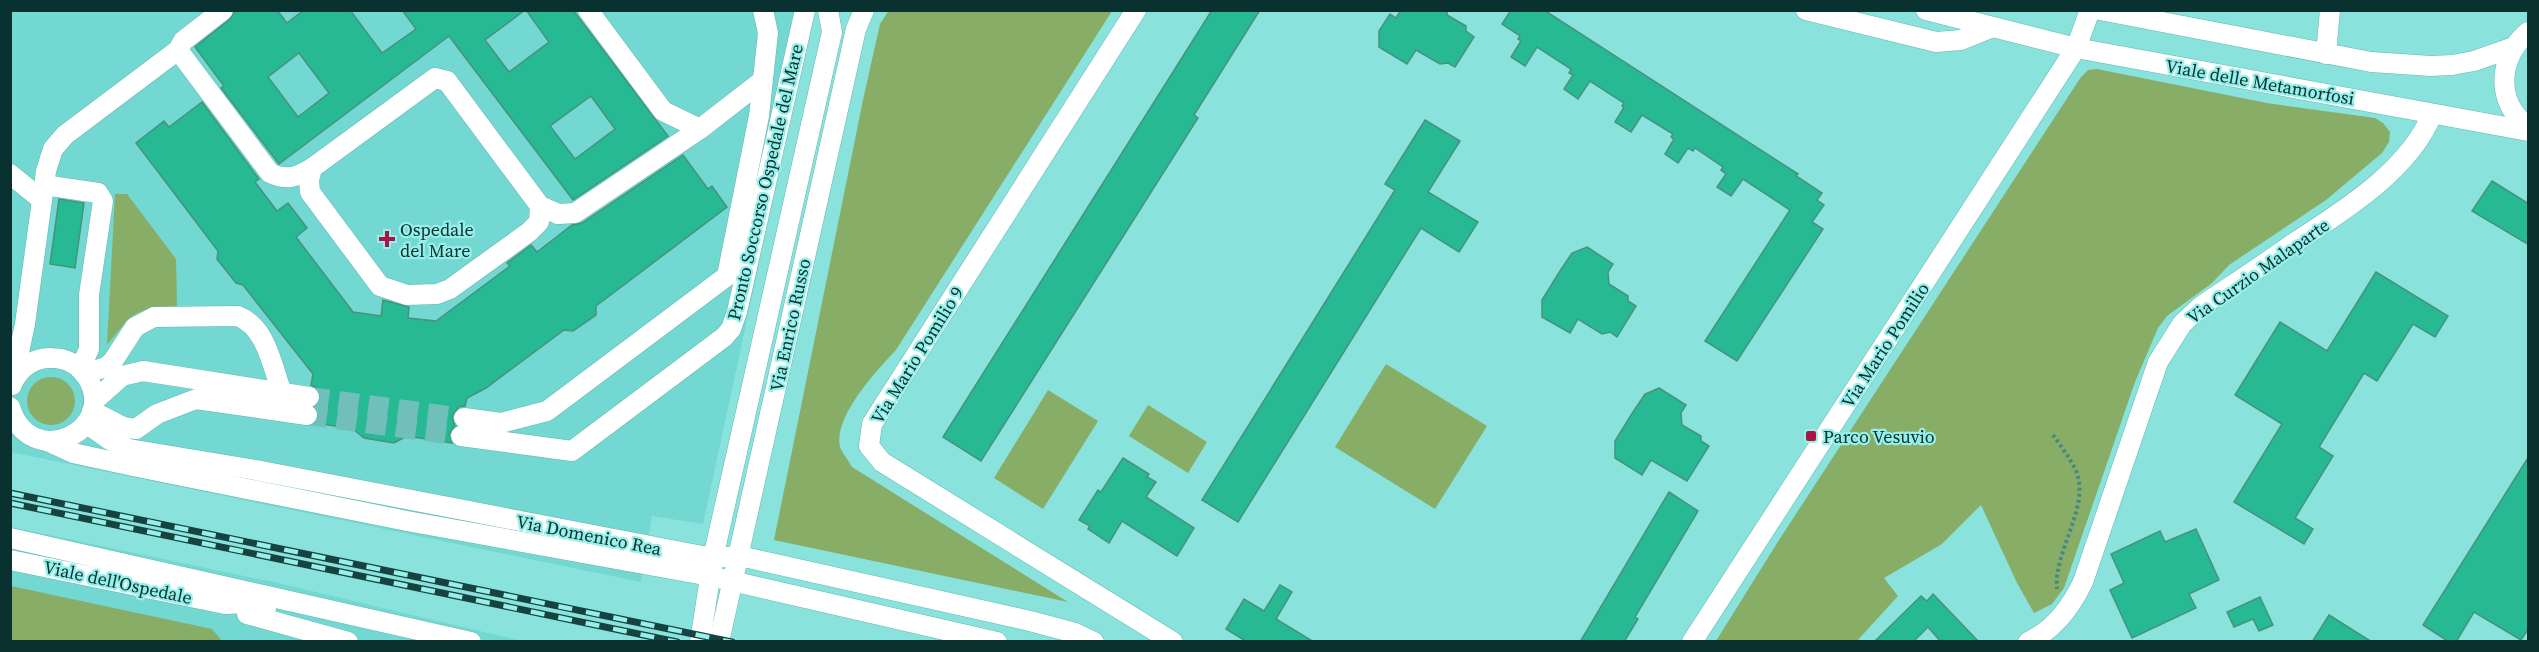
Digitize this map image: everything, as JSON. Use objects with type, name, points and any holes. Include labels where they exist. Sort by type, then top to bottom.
[{"type":"street","points":[[11,388],[25,324],[49,158],[58,142],[178,50],[183,41],[223,10]]},
{"type":"street","points":[[588,10],[663,111],[700,129]]},
{"type":"street","points":[[178,50],[270,173],[282,179],[297,177],[312,168],[435,78],[447,81],[540,206],[558,214],[575,213],[700,129],[762,81],[768,33],[764,10]]},
{"type":"street","name":"Pronto Soccorso Ospedale del Mare","points":[[762,81],[759,120],[727,276],[547,411],[501,423],[462,427],[572,451],[724,337],[731,329],[737,312],[805,10]]},
{"type":"street","name":"Via Enrico Russo","points":[[700,642],[712,567],[831,32],[828,10]]},
{"type":"street","name":"Via Enrico Russo","points":[[719,642],[856,29],[864,10]]},
{"type":"street","name":"Via Mario Pomilio 9","points":[[1136,10],[873,424],[869,446],[882,462],[1158,635]]},
{"type":"street","points":[[1806,10],[1936,42],[1961,40],[1993,27]]},
{"type":"street","name":"Viale delle Metamorfosi","points":[[1926,10],[2076,48],[2529,131]]},
{"type":"street","name":"Via Mario Pomilio","points":[[1692,642],[2076,48],[2090,10]]},
{"type":"street","points":[[2100,10],[2371,62],[2431,66],[2474,61],[2514,47],[2529,32]]},
{"type":"street","points":[[2326,54],[2330,10]]},
{"type":"street","points":[[2529,22],[2505,68],[2504,87],[2512,109],[2529,126]]},
{"type":"street","name":"Via Curzio Malaparte","points":[[2028,642],[2041,635],[2064,613],[2084,582],[2158,362],[2182,324],[2200,308],[2366,193],[2408,154],[2420,139],[2432,114]]},
{"type":"street","points":[[312,168],[309,180],[310,192],[380,286],[407,295],[437,294],[450,289],[529,232],[539,222],[540,206]]},
{"type":"street","points":[[10,174],[43,192],[98,193],[103,201],[89,295],[89,348],[82,371]]},
{"type":"street","points":[[82,371],[106,367],[113,362],[135,327],[154,316],[238,316],[246,319],[260,332],[282,393]]},
{"type":"street","points":[[25,324],[34,340],[47,352],[82,371],[93,391],[91,412]]},
{"type":"street","points":[[11,388],[26,366],[37,360],[60,358]]},
{"type":"street","points":[[47,441],[69,438],[91,412],[122,376],[142,371],[282,393],[308,406],[196,399],[157,414],[136,429],[123,427],[91,412]]},
{"type":"street","name":"Via Domenico Rea","points":[[10,407],[22,429],[33,437],[73,453],[407,521],[712,567],[740,556],[1030,621],[1075,633],[1094,642]]},
{"type":"street","name":"Via Domenico Rea","points":[[91,412],[110,440],[129,449],[250,469],[712,567],[733,582],[997,642]]},
{"type":"street","points":[[10,538],[471,642]]},
{"type":"street","name":"Viale dell'Ospedale","points":[[10,560],[225,604],[247,614],[348,642]]},
{"type":"street","name":"Viale dell'Ospedale","points":[[225,604],[248,603],[415,642]]},
{"type":"street","points":[[1158,635],[1173,642]]},
{"type":"path","points":[[2053,435],[2077,472],[2079,489],[2076,513],[2055,575],[2064,613]]},
{"type":"shaded area","name":"Ospedale del Mare","points":[[11,11],[807,11],[810,27],[703,524],[652,516],[641,582],[11,452]]},
{"type":"shaded area","points":[[11,527],[278,583],[522,641],[11,642]]},
{"type":"green space","points":[[889,10],[1112,11],[896,350],[858,395],[843,422],[840,435],[840,447],[852,467],[1068,602],[774,540],[863,100],[880,24]]},
{"type":"green space","points":[[2097,69],[2267,103],[2375,118],[2383,123],[2390,132],[2389,142],[2382,153],[2326,200],[2229,265],[2212,283],[2167,316],[2158,328],[2135,382],[2064,588],[2052,604],[2034,613],[2017,583],[1981,505],[1942,544],[1884,578],[1898,596],[1857,641],[1716,641],[1779,540],[2081,77],[2088,70]]},
{"type":"green space","points":[[115,194],[127,194],[176,259],[177,307],[151,309],[136,314],[107,345]]},
{"type":"green space","points":[[1386,364],[1487,426],[1435,509],[1335,447]]},
{"type":"green space","points":[[46,377],[56,377],[68,384],[75,396],[75,406],[68,418],[56,425],[46,425],[31,414],[27,406],[27,396],[38,381]]},
{"type":"green space","points":[[1048,390],[1098,421],[1043,509],[994,478]]},
{"type":"green space","points":[[1148,405],[1207,442],[1188,473],[1129,436]]},
{"type":"green space","points":[[11,586],[212,629],[222,641],[11,641]]},
{"type":"building","points":[[235,10],[277,10],[287,23],[304,10],[350,10],[382,53],[416,29],[402,10],[525,10],[485,40],[509,72],[549,42],[526,10],[573,10],[668,136],[573,200],[449,36],[279,164],[221,88],[224,86],[195,47],[230,19]],"holes":[[[299,53],[329,93],[298,117],[268,77]],[[591,96],[615,129],[575,159],[550,126]]]},
{"type":"building","points":[[1212,10],[1260,10],[1194,115],[1198,118],[981,461],[943,437]]},
{"type":"building","points":[[1401,10],[1447,10],[1447,15],[1466,26],[1466,31],[1474,37],[1455,67],[1448,63],[1440,64],[1416,50],[1407,64],[1379,47],[1379,31],[1390,14],[1396,18]]},
{"type":"building","points":[[1511,10],[1544,10],[1798,174],[1796,176],[1822,193],[1817,200],[1824,205],[1812,222],[1823,229],[1737,361],[1705,341],[1790,210],[1743,179],[1731,196],[1717,187],[1726,174],[1721,170],[1723,167],[1695,148],[1693,151],[1688,148],[1678,163],[1665,154],[1674,139],[1671,137],[1673,134],[1642,115],[1631,132],[1615,122],[1624,103],[1590,81],[1578,99],[1564,89],[1573,75],[1569,73],[1571,69],[1537,47],[1525,66],[1511,57],[1521,41],[1518,39],[1520,36],[1502,24]]},
{"type":"building","points":[[202,102],[259,179],[255,182],[277,211],[288,203],[307,228],[296,237],[353,312],[381,316],[383,300],[409,307],[408,318],[436,321],[510,266],[507,263],[531,245],[537,252],[572,225],[582,223],[683,155],[708,189],[712,186],[727,207],[596,306],[596,315],[573,331],[564,330],[486,388],[467,398],[465,406],[459,407],[452,416],[455,426],[449,434],[452,443],[407,436],[394,443],[364,438],[353,429],[316,423],[319,416],[315,407],[321,398],[317,388],[311,385],[313,374],[243,285],[236,283],[217,259],[218,251],[136,143],[164,121],[169,127]]},
{"type":"building","points":[[1425,120],[1460,141],[1428,192],[1478,222],[1459,252],[1421,228],[1238,522],[1202,500],[1395,190],[1385,184]]},
{"type":"building","points":[[2492,181],[2529,204],[2529,245],[2472,211]]},
{"type":"building","points":[[59,199],[84,203],[75,268],[50,264]]},
{"type":"building","points":[[1587,247],[1613,264],[1608,272],[1609,284],[1628,296],[1628,301],[1636,306],[1617,337],[1610,332],[1602,334],[1578,319],[1570,333],[1542,317],[1542,300],[1560,271],[1572,253]]},
{"type":"building","points":[[2376,272],[2448,316],[2435,337],[2413,324],[2377,381],[2364,373],[2319,447],[2333,456],[2295,518],[2313,529],[2304,544],[2234,502],[2282,424],[2235,395],[2280,322],[2327,351]]},
{"type":"building","points":[[1659,388],[1686,405],[1681,413],[1682,425],[1701,436],[1701,441],[1709,446],[1687,481],[1651,460],[1642,475],[1615,458],[1615,441],[1633,412],[1645,394]]},
{"type":"building","points":[[2529,456],[2529,628],[2521,640],[2474,612],[2456,642],[2449,642],[2423,625]]},
{"type":"building","points":[[1123,458],[1149,474],[1147,477],[1156,482],[1146,497],[1194,528],[1177,556],[1122,521],[1109,543],[1088,529],[1090,526],[1079,520],[1098,490],[1101,492]]},
{"type":"building","points":[[1669,492],[1698,511],[1635,617],[1638,619],[1624,642],[1580,642]]},
{"type":"building","points":[[2196,529],[2219,580],[2189,594],[2196,608],[2132,638],[2110,590],[2124,583],[2111,554],[2160,531],[2165,542]]},
{"type":"building","points":[[1280,585],[1292,592],[1276,619],[1314,642],[1247,642],[1226,629],[1244,599],[1264,611]]},
{"type":"building","points":[[1933,594],[1979,642],[1941,642],[1928,627],[1913,642],[1874,642],[1921,596],[1927,601]]},
{"type":"building","points":[[2260,597],[2273,625],[2259,631],[2253,619],[2234,627],[2227,612]]},
{"type":"building","points":[[2329,615],[2372,642],[2312,642]]},
{"type":"tunnel","points":[[309,397],[464,418]]},
{"type":"tunnel","points":[[307,415],[461,436]]},
{"type":"railway","points":[[10,493],[732,642]]},
{"type":"railway","points":[[10,503],[677,642]]},
{"type":"place","name":"Ospedale del Mare","points":[[387,239]]},
{"type":"place","name":"Parco Vesuvio","points":[[1811,436]]}]
